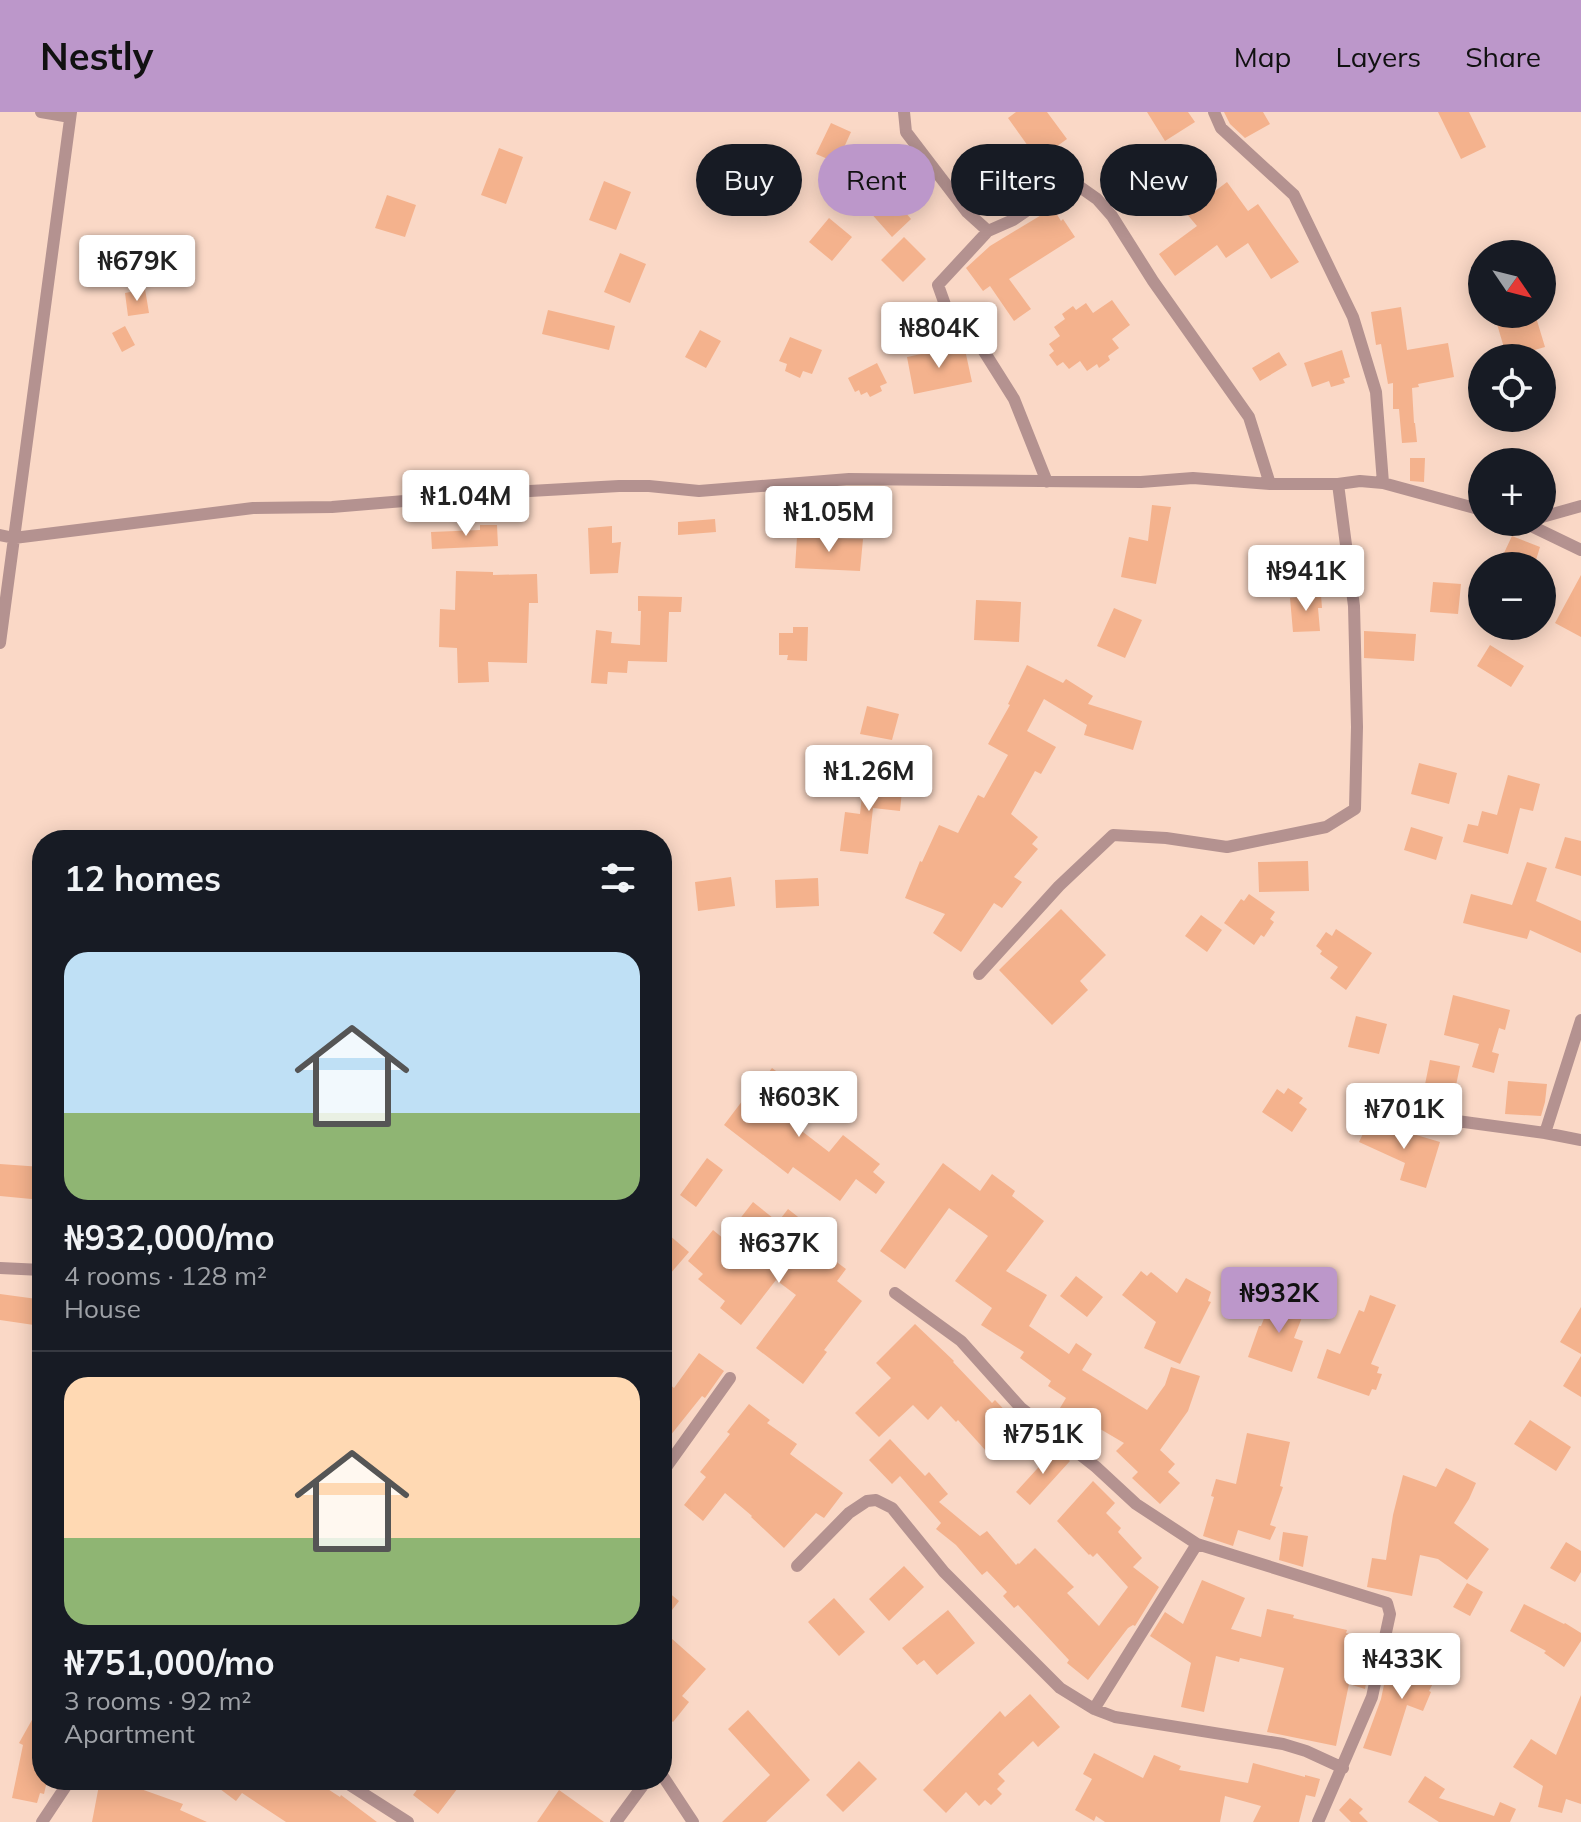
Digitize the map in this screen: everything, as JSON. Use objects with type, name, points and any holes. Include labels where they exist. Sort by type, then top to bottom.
[{"type":"street","points":[[0,643],[70,114],[41,112]]},
{"type":"street","points":[[904,112],[906,132],[967,212],[988,231]]},
{"type":"street","points":[[1214,112],[1221,128],[1294,195],[1353,317],[1376,392],[1383,483]]},
{"type":"street","points":[[1047,482],[1014,399],[980,345],[948,313],[938,285],[988,231],[1013,220],[1048,196],[1080,187],[1097,199],[1112,216],[1153,281],[1249,417],[1270,484]]},
{"type":"street","points":[[0,535],[14,538],[253,508],[332,507],[619,486],[699,491],[849,479],[1141,482],[1193,478],[1270,484],[1360,481],[1383,483],[1468,506]]},
{"type":"street","points":[[979,974],[1059,886],[1113,835],[1166,838],[1227,847],[1326,827],[1355,809],[1357,727],[1354,606],[1338,484]]},
{"type":"street","points":[[1556,513],[1581,506]]},
{"type":"street","points":[[1552,536],[1581,550]]},
{"type":"street","points":[[1545,1133],[1581,1020]]},
{"type":"street","points":[[1420,1116],[1581,1140]]},
{"type":"street","points":[[0,1268],[32,1270]]},
{"type":"street","points":[[895,1293],[961,1341],[1021,1408],[1096,1467],[1136,1504],[1197,1544],[1387,1603],[1390,1614],[1372,1697],[1318,1822]]},
{"type":"street","points":[[672,1459],[730,1378]]},
{"type":"street","points":[[797,1566],[849,1513],[867,1501],[876,1500],[892,1508],[944,1572],[1060,1688],[1094,1709],[1115,1717],[1283,1744],[1343,1768]]},
{"type":"street","points":[[1094,1709],[1197,1544]]},
{"type":"street","points":[[42,1822],[63,1790]]},
{"type":"street","points":[[358,1790],[408,1822]]},
{"type":"street","points":[[616,1822],[640,1790]]},
{"type":"street","points":[[672,1790],[693,1822]]},
{"type":"building","points":[[1016,112],[1047,112],[1067,139],[1060,144],[1027,144],[1008,118]]},
{"type":"building","points":[[1147,112],[1188,112],[1195,122],[1165,141]]},
{"type":"building","points":[[1224,112],[1263,112],[1270,124],[1245,138],[1230,124]]},
{"type":"building","points":[[1438,112],[1469,112],[1486,147],[1461,159]]},
{"type":"building","points":[[831,123],[851,132],[846,144],[821,144]]},
{"type":"building","points":[[499,148],[523,157],[506,204],[481,195]]},
{"type":"building","points":[[604,181],[631,192],[616,230],[589,220]]},
{"type":"building","points":[[1227,182],[1248,211],[1258,204],[1299,262],[1271,279],[1248,243],[1226,258],[1217,245],[1175,276],[1159,254],[1197,226],[1189,216],[1217,216],[1217,190]]},
{"type":"building","points":[[387,195],[416,205],[405,237],[375,228]]},
{"type":"building","points":[[873,216],[908,216],[911,219],[892,237]]},
{"type":"building","points":[[1040,216],[1063,219],[1075,237],[1009,279],[1031,309],[1014,321],[990,286],[983,291],[966,268],[990,246]]},
{"type":"building","points":[[829,218],[852,237],[832,261],[809,242]]},
{"type":"building","points":[[904,237],[926,259],[903,282],[881,260]]},
{"type":"building","points":[[620,253],[646,264],[630,303],[604,292]]},
{"type":"building","points":[[145,289],[149,313],[128,316],[125,293]]},
{"type":"building","points":[[1112,300],[1130,325],[1112,339],[1119,348],[1108,356],[1110,360],[1099,368],[1097,364],[1087,371],[1080,361],[1069,369],[1063,362],[1057,366],[1049,355],[1054,351],[1049,344],[1060,336],[1054,327],[1065,319],[1062,314],[1073,306],[1076,310],[1086,303],[1093,313]]},
{"type":"building","points":[[1401,307],[1407,350],[1448,343],[1454,377],[1412,388],[1417,442],[1402,443],[1399,409],[1393,409],[1393,383],[1388,384],[1381,344],[1376,345],[1371,312]]},
{"type":"building","points":[[548,310],[615,326],[609,350],[542,334]]},
{"type":"building","points":[[125,326],[135,345],[122,352],[112,333]]},
{"type":"building","points":[[1498,328],[1539,328],[1544,344],[1503,344]]},
{"type":"building","points":[[700,330],[721,341],[706,368],[685,357]]},
{"type":"building","points":[[790,337],[822,350],[812,374],[803,371],[800,378],[785,371],[787,364],[779,361]]},
{"type":"building","points":[[964,345],[972,382],[914,394],[907,357]]},
{"type":"building","points":[[1342,350],[1350,377],[1343,379],[1345,383],[1331,387],[1329,381],[1312,387],[1304,363]]},
{"type":"building","points":[[1279,352],[1287,365],[1260,381],[1252,368]]},
{"type":"building","points":[[877,363],[887,383],[880,386],[882,391],[870,397],[867,392],[861,395],[859,390],[855,392],[848,378]]},
{"type":"building","points":[[1410,458],[1425,458],[1424,482],[1410,481]]},
{"type":"building","points":[[1152,505],[1171,507],[1156,584],[1121,577],[1129,537],[1148,541]]},
{"type":"building","points":[[792,518],[806,518],[806,533],[792,533]]},
{"type":"building","points":[[715,519],[716,532],[678,535],[678,522]]},
{"type":"building","points":[[480,525],[497,525],[498,546],[432,549],[431,532],[480,530]]},
{"type":"building","points":[[612,526],[612,543],[621,542],[618,573],[590,574],[588,528]]},
{"type":"building","points":[[1512,536],[1540,547],[1538,552],[1504,552]]},
{"type":"building","points":[[797,537],[863,539],[860,571],[795,568]]},
{"type":"building","points":[[456,571],[493,572],[493,575],[537,574],[538,603],[529,603],[527,663],[488,662],[489,682],[458,683],[457,648],[439,647],[440,609],[455,610]]},
{"type":"building","points":[[1581,575],[1581,637],[1556,621]]},
{"type":"building","points":[[1433,582],[1461,584],[1458,614],[1430,612]]},
{"type":"building","points":[[1321,595],[1322,608],[1318,608],[1320,631],[1293,632],[1290,598]]},
{"type":"building","points":[[638,596],[682,597],[681,612],[669,612],[667,662],[628,661],[627,673],[608,672],[607,684],[591,683],[596,630],[612,632],[611,643],[640,645]]},
{"type":"building","points":[[976,600],[1021,602],[1019,642],[974,640]]},
{"type":"building","points":[[1114,608],[1142,620],[1125,658],[1097,646]]},
{"type":"building","points":[[793,627],[808,627],[807,661],[787,660],[788,655],[779,655],[779,633],[793,633]]},
{"type":"building","points":[[1364,631],[1416,634],[1414,661],[1364,658]]},
{"type":"building","points":[[1490,645],[1524,666],[1511,687],[1477,666]]},
{"type":"building","points":[[1027,665],[1063,683],[1066,679],[1093,696],[1088,704],[1142,721],[1133,750],[1084,735],[1087,725],[1044,699],[1027,731],[1056,747],[1041,774],[1035,771],[1011,814],[1038,837],[1032,844],[1038,849],[1014,877],[1022,882],[1002,908],[994,903],[961,952],[933,933],[945,914],[905,898],[939,825],[958,833],[978,795],[984,798],[1008,755],[988,744],[1010,705]]},
{"type":"building","points":[[867,706],[899,714],[892,740],[860,734]]},
{"type":"building","points":[[1419,763],[1457,773],[1449,804],[1411,794]]},
{"type":"building","points":[[1508,775],[1540,784],[1533,811],[1520,808],[1508,854],[1463,842],[1468,824],[1478,826],[1482,811],[1497,815]]},
{"type":"building","points":[[864,778],[903,781],[900,811],[873,808],[868,854],[840,851],[845,812],[860,814]]},
{"type":"building","points":[[1411,827],[1443,837],[1436,860],[1404,850]]},
{"type":"building","points":[[1565,837],[1581,841],[1581,876],[1555,868]]},
{"type":"building","points":[[1308,861],[1309,891],[1259,892],[1258,862]]},
{"type":"building","points":[[1527,862],[1547,868],[1536,901],[1581,921],[1581,953],[1530,930],[1527,939],[1463,923],[1471,894],[1512,905]]},
{"type":"building","points":[[731,877],[735,906],[698,911],[695,882]]},
{"type":"building","points":[[818,878],[819,906],[776,908],[775,880]]},
{"type":"building","points":[[1249,894],[1275,912],[1270,919],[1274,922],[1254,945],[1224,923],[1241,899],[1244,901]]},
{"type":"building","points":[[1061,909],[1106,955],[1080,981],[1088,990],[1052,1025],[999,970]]},
{"type":"building","points":[[1201,915],[1222,930],[1207,952],[1185,936]]},
{"type":"building","points":[[1336,929],[1372,953],[1346,990],[1330,978],[1338,967],[1320,954],[1322,951],[1316,946],[1326,932],[1332,936]]},
{"type":"building","points":[[1453,995],[1510,1010],[1505,1030],[1499,1028],[1492,1052],[1499,1054],[1494,1073],[1472,1067],[1479,1044],[1444,1035]]},
{"type":"building","points":[[1356,1016],[1387,1024],[1379,1054],[1348,1047]]},
{"type":"building","points":[[1430,1060],[1460,1066],[1453,1100],[1423,1094]]},
{"type":"building","points":[[772,1068],[810,1096],[790,1122],[829,1152],[843,1135],[880,1164],[873,1172],[885,1182],[876,1194],[856,1179],[840,1201],[793,1167],[788,1174],[724,1125]]},
{"type":"building","points":[[1508,1081],[1547,1084],[1541,1116],[1505,1114]]},
{"type":"building","points":[[1288,1088],[1303,1098],[1299,1103],[1307,1109],[1292,1132],[1262,1112],[1277,1089],[1284,1094]]},
{"type":"building","points":[[1370,1119],[1412,1138],[1413,1134],[1440,1142],[1426,1188],[1400,1180],[1405,1163],[1359,1142]]},
{"type":"building","points":[[707,1158],[723,1170],[696,1207],[680,1195]]},
{"type":"building","points":[[943,1163],[980,1191],[992,1174],[1015,1191],[1012,1196],[1044,1221],[1006,1271],[1047,1295],[1029,1326],[1069,1354],[1076,1343],[1092,1354],[1082,1370],[1147,1410],[1165,1385],[1171,1367],[1200,1376],[1188,1411],[1160,1450],[1175,1464],[1168,1472],[1180,1483],[1160,1504],[1132,1478],[1138,1472],[1116,1451],[1124,1443],[1060,1408],[1066,1398],[1048,1386],[1051,1381],[1020,1358],[1024,1352],[981,1325],[992,1308],[955,1281],[988,1236],[949,1208],[905,1269],[880,1251]]},
{"type":"building","points":[[0,1164],[32,1166],[32,1199],[0,1196]]},
{"type":"building","points":[[753,1202],[778,1222],[788,1209],[821,1235],[814,1245],[846,1269],[837,1281],[862,1301],[824,1350],[827,1352],[803,1384],[756,1348],[796,1295],[776,1280],[741,1325],[720,1308],[725,1301],[698,1279],[703,1274],[688,1261],[713,1230],[724,1239]]},
{"type":"building","points":[[672,1238],[689,1252],[672,1272]]},
{"type":"building","points":[[1141,1271],[1147,1276],[1151,1272],[1177,1293],[1186,1278],[1211,1292],[1208,1301],[1211,1302],[1180,1364],[1144,1348],[1156,1322],[1122,1295]]},
{"type":"building","points":[[1076,1276],[1103,1297],[1087,1317],[1060,1296]]},
{"type":"building","points":[[0,1294],[32,1298],[32,1325],[0,1320]]},
{"type":"building","points":[[1274,1294],[1306,1307],[1294,1338],[1303,1341],[1292,1372],[1248,1357]]},
{"type":"building","points":[[1370,1295],[1396,1305],[1371,1364],[1379,1367],[1377,1373],[1382,1374],[1376,1390],[1372,1389],[1369,1396],[1317,1378],[1327,1349],[1340,1354],[1359,1310],[1364,1312]]},
{"type":"building","points":[[1581,1307],[1581,1354],[1560,1342]]},
{"type":"building","points":[[915,1324],[992,1403],[995,1400],[1018,1424],[987,1452],[941,1406],[928,1420],[913,1405],[879,1437],[855,1413],[891,1378],[876,1363]]},
{"type":"building","points":[[699,1353],[724,1371],[705,1398],[702,1396],[672,1434],[672,1386],[674,1388]]},
{"type":"building","points":[[1581,1356],[1581,1397],[1563,1386]]},
{"type":"building","points":[[749,1404],[770,1420],[767,1423],[797,1444],[790,1454],[843,1493],[824,1518],[816,1513],[784,1548],[725,1493],[703,1521],[684,1505],[706,1477],[700,1472]]},
{"type":"building","points":[[1530,1420],[1571,1447],[1556,1471],[1514,1444]]},
{"type":"building","points":[[1247,1433],[1290,1442],[1280,1486],[1283,1487],[1270,1525],[1276,1527],[1270,1540],[1238,1530],[1233,1546],[1203,1536],[1216,1479],[1236,1484]]},
{"type":"building","points":[[890,1439],[925,1476],[929,1472],[948,1494],[939,1502],[980,1536],[987,1531],[1016,1565],[1035,1548],[1074,1587],[1067,1593],[1099,1626],[1128,1587],[1097,1553],[1093,1557],[1089,1555],[1057,1521],[1093,1481],[1115,1503],[1106,1513],[1121,1528],[1118,1532],[1142,1558],[1133,1567],[1159,1587],[1135,1626],[1128,1628],[1088,1680],[1067,1663],[1069,1660],[1018,1605],[1014,1608],[1003,1596],[1007,1592],[987,1571],[982,1575],[956,1545],[936,1529],[941,1523],[900,1476],[892,1484],[869,1460]]},
{"type":"building","points":[[1056,1448],[1070,1461],[1030,1505],[1016,1492]]},
{"type":"building","points":[[1446,1468],[1476,1483],[1454,1523],[1489,1549],[1467,1580],[1438,1559],[1420,1555],[1412,1596],[1367,1587],[1372,1558],[1386,1560],[1403,1475],[1436,1487]]},
{"type":"building","points":[[1283,1532],[1308,1536],[1303,1567],[1279,1560]]},
{"type":"building","points":[[1566,1542],[1581,1551],[1581,1572],[1575,1582],[1550,1568]]},
{"type":"building","points":[[904,1566],[924,1587],[889,1621],[869,1599]]},
{"type":"building","points":[[1202,1580],[1245,1598],[1231,1629],[1261,1637],[1267,1609],[1347,1630],[1346,1633],[1374,1641],[1365,1689],[1349,1684],[1336,1746],[1267,1732],[1284,1668],[1216,1656],[1204,1712],[1181,1707],[1191,1663],[1150,1636],[1165,1612],[1183,1624]]},
{"type":"building","points":[[1467,1583],[1483,1592],[1470,1616],[1453,1607]]},
{"type":"building","points":[[672,1595],[679,1601],[672,1610]]},
{"type":"building","points":[[834,1598],[865,1632],[839,1656],[808,1622]]},
{"type":"building","points":[[1524,1604],[1581,1633],[1581,1641],[1564,1667],[1544,1653],[1546,1651],[1510,1631]]},
{"type":"building","points":[[948,1610],[975,1643],[937,1675],[924,1660],[917,1665],[902,1648]]},
{"type":"building","points":[[672,1639],[706,1669],[682,1696],[689,1702],[673,1722]]},
{"type":"building","points":[[1416,1648],[1444,1662],[1423,1711],[1407,1705],[1391,1756],[1363,1748],[1381,1699],[1386,1675],[1400,1680]]},
{"type":"building","points":[[1030,1694],[1060,1727],[1038,1747],[1033,1741],[998,1774],[1005,1781],[997,1789],[1002,1794],[991,1805],[985,1800],[979,1806],[966,1792],[946,1813],[923,1790],[1000,1711],[1005,1717]]},
{"type":"building","points":[[1581,1695],[1581,1804],[1566,1799],[1562,1813],[1538,1807],[1543,1786],[1513,1767],[1531,1739],[1556,1755]]},
{"type":"building","points":[[748,1710],[810,1780],[766,1822],[722,1822],[770,1775],[728,1729]]},
{"type":"building","points":[[32,1720],[32,1790],[45,1790],[44,1794],[40,1793],[37,1803],[12,1798],[23,1745],[19,1743]]},
{"type":"building","points":[[1094,1753],[1143,1778],[1154,1755],[1181,1766],[1179,1770],[1248,1783],[1253,1763],[1320,1779],[1315,1797],[1306,1795],[1299,1822],[1253,1822],[1261,1806],[1225,1796],[1220,1822],[1105,1822],[1096,1816],[1094,1821],[1075,1810],[1092,1779],[1083,1774]]},
{"type":"building","points":[[859,1761],[877,1779],[843,1812],[826,1795]]},
{"type":"building","points":[[1425,1776],[1445,1789],[1439,1798],[1494,1816],[1500,1802],[1516,1809],[1510,1822],[1439,1822],[1408,1802]]},
{"type":"building","points":[[98,1790],[144,1790],[183,1804],[180,1810],[207,1822],[92,1822]]},
{"type":"building","points":[[221,1790],[329,1790],[377,1822],[286,1822],[242,1793],[236,1801]]},
{"type":"building","points":[[417,1790],[456,1790],[438,1814],[413,1795]]},
{"type":"building","points":[[559,1790],[604,1822],[537,1822]]},
{"type":"building","points":[[1350,1798],[1363,1809],[1359,1813],[1368,1822],[1351,1822],[1339,1810]]}]
